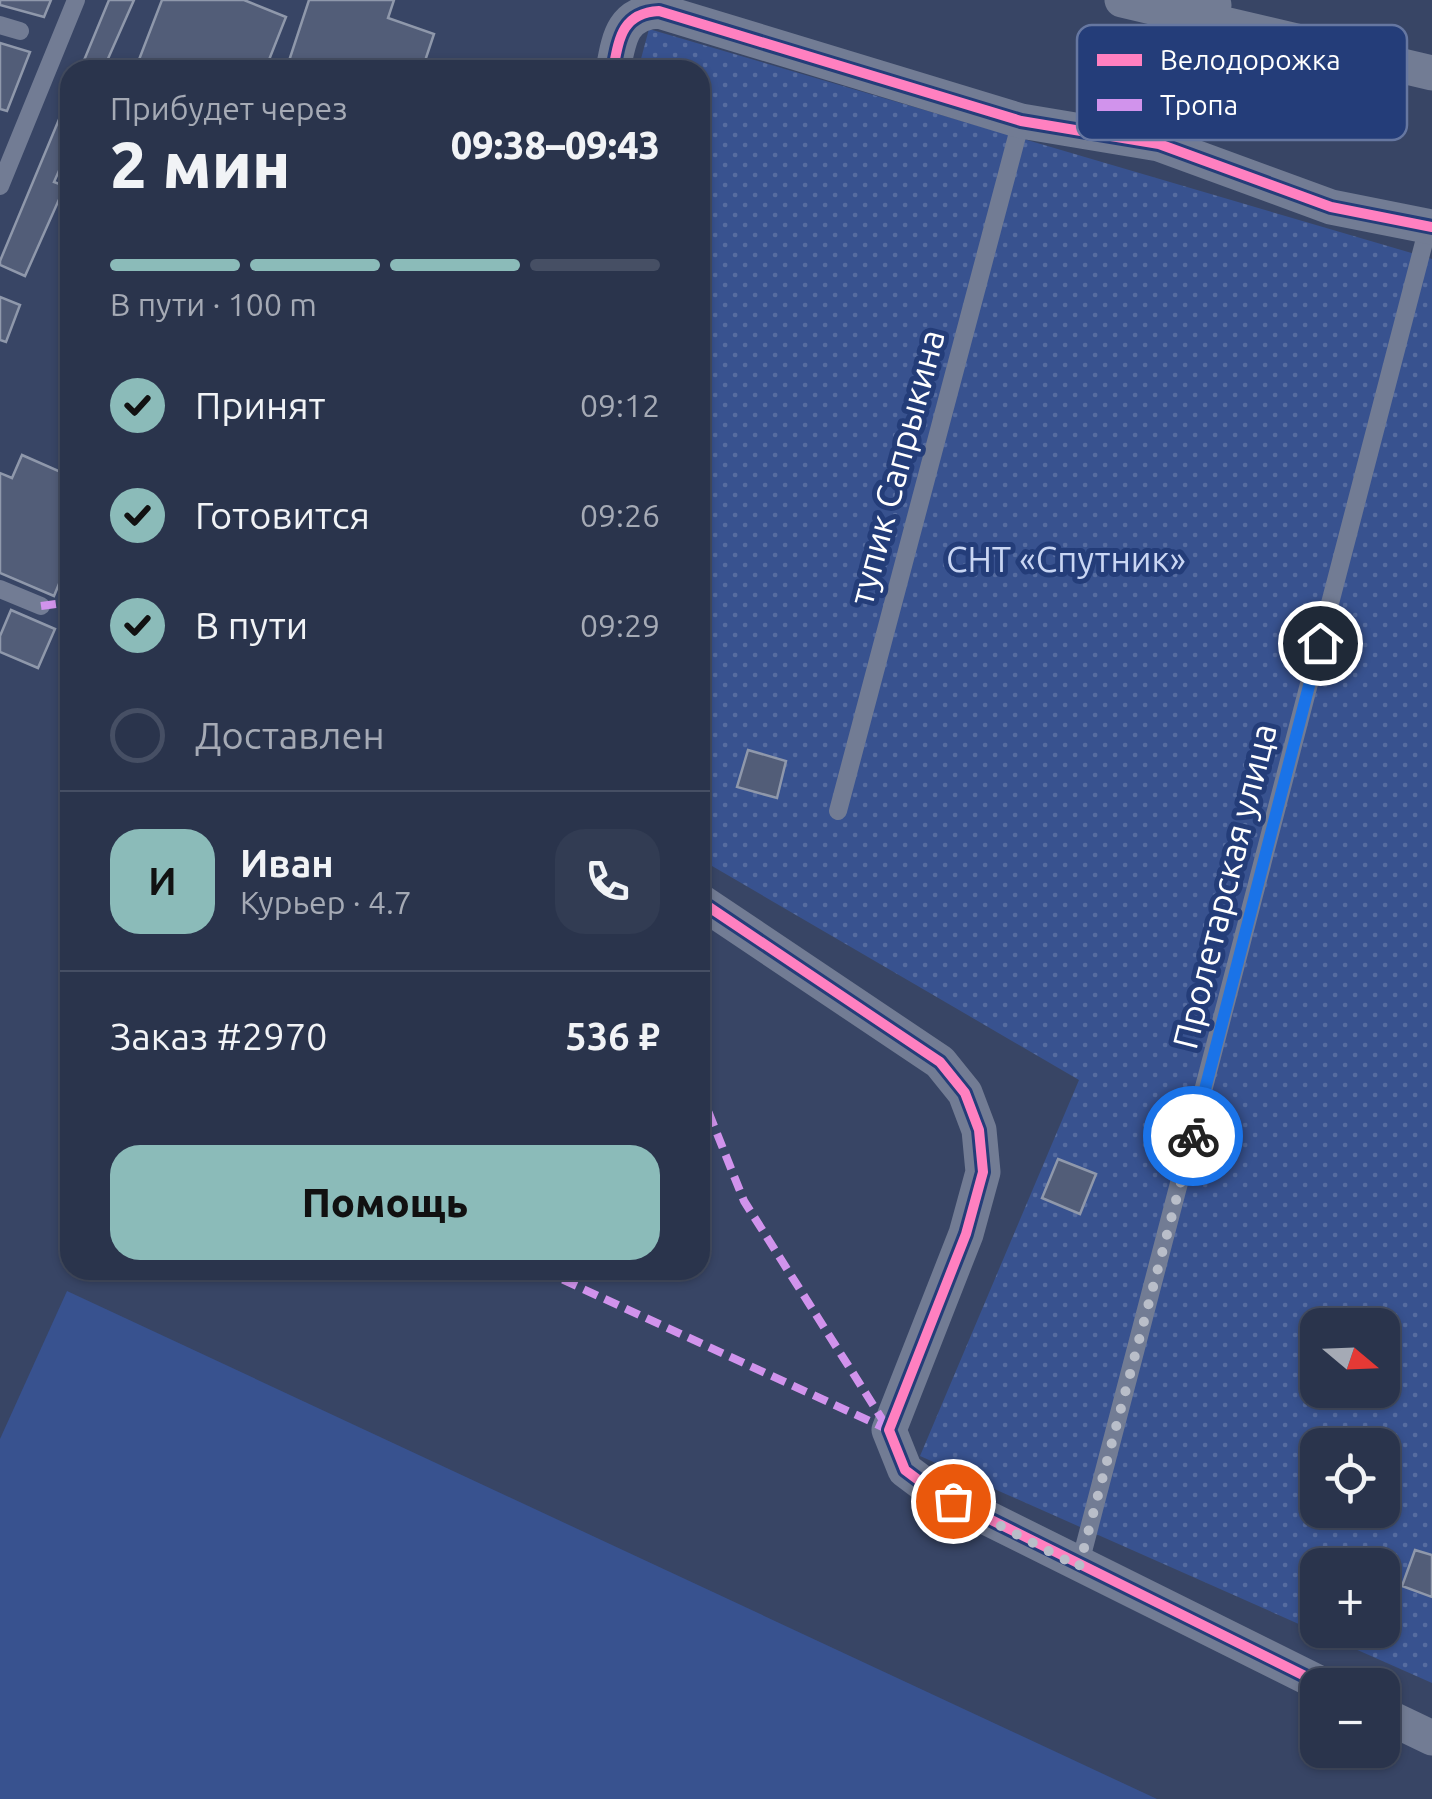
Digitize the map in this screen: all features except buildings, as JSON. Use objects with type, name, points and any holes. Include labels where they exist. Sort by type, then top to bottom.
[{"type":"street","points":[[1122,0],[1210,10],[1263,25]]},
{"type":"street","points":[[615,60],[622,28],[640,12],[660,11],[1019,130],[1077,136]]},
{"type":"street","points":[[1407,66],[1432,73]]},
{"type":"street","points":[[1119,140],[1159,144],[1331,207],[1427,237]]},
{"type":"street","points":[[1159,144],[1160,140]]},
{"type":"street","points":[[710,908],[940,1062],[965,1093],[979,1130],[983,1172],[966,1234],[889,1430],[904,1470],[933,1491],[1079,1567],[1300,1674]]},
{"type":"street","points":[[1400,1723],[1432,1738]]},
{"type":"lane","points":[[0,186],[76,0]]},
{"type":"lane","points":[[0,25],[20,31]]},
{"type":"lane","name":"тупик Сапрыкина","points":[[838,810],[1019,130]]},
{"type":"lane","name":"Пролетарская улица","points":[[1079,1567],[1427,237]]},
{"type":"lane","points":[[0,589],[41,606]]},
{"type":"green space","name":"СНТ «Спутник»","points":[[649,29],[1432,259],[1432,1683],[1353,1648],[1400,1648],[1400,1548],[1300,1548],[1300,1624],[920,1456],[1079,1080],[710,865],[710,60],[641,60]]},
{"type":"green space","points":[[67,1291],[1157,1799],[0,1799],[0,1439]]},
{"type":"marked path","points":[[41,606],[60,603]]},
{"type":"marked path","points":[[710,1116],[744,1201],[889,1430]]},
{"type":"marked path","points":[[564,1280],[889,1430]]},
{"type":"cycle path","points":[[615,60],[620,38],[630,22],[659,11],[1021,121],[1077,130]]},
{"type":"cycle path","points":[[1135,140],[1159,144],[1331,207],[1432,227]]},
{"type":"cycle path","points":[[710,908],[940,1062],[965,1093],[979,1130],[983,1172],[966,1234],[889,1430],[905,1470],[933,1491],[1300,1674]]},
{"type":"way so far","points":[[953,1501],[1079,1567],[1193,1136]]},
{"type":"route","points":[[1193,1136],[1320,643]]}]
